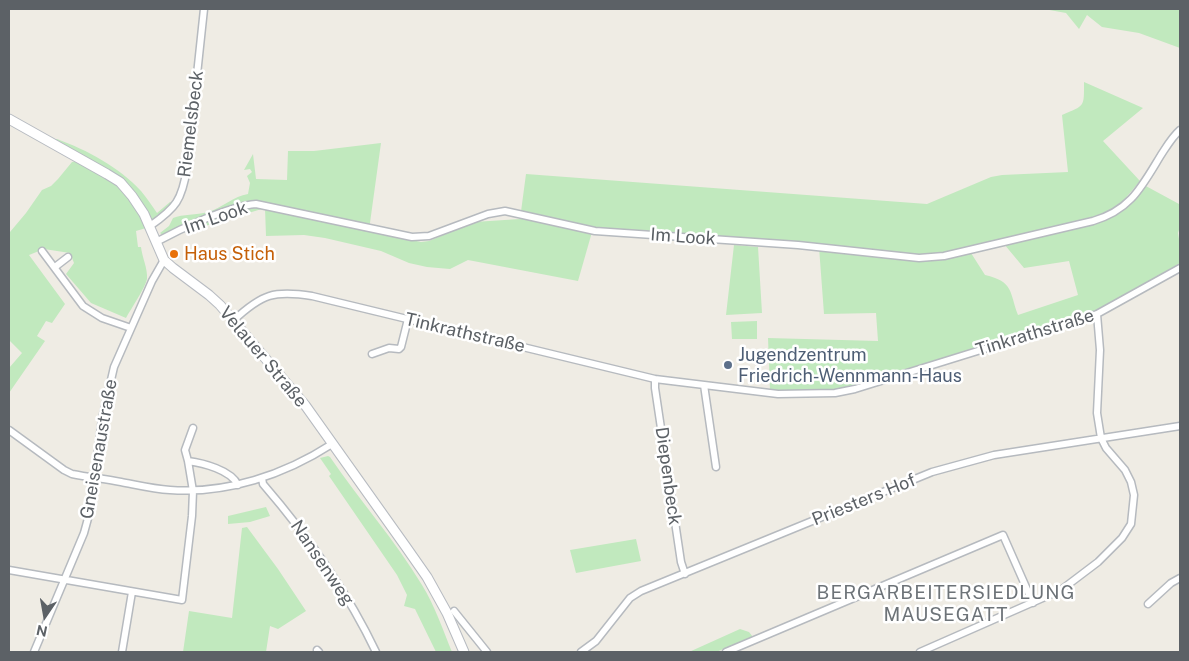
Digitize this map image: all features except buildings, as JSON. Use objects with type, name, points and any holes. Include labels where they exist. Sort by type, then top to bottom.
[{"type":"main road","name":"Velauer Straße","points":[[9,119],[120,182],[132,196],[150,226],[164,260],[209,295],[234,320],[305,405],[427,577],[447,613],[464,652]]},
{"type":"street","name":"Riemelsbeck","points":[[150,226],[177,204],[183,188],[204,9]]},
{"type":"street","name":"Im Look","points":[[156,242],[207,219],[242,206],[256,204],[412,237],[429,236],[488,214],[505,212],[595,231],[761,242],[931,258],[1093,221],[1113,214],[1134,198],[1170,142],[1180,130]]},
{"type":"street","points":[[42,251],[83,306],[102,318],[131,328]]},
{"type":"street","points":[[55,267],[68,257]]},
{"type":"street","name":"Gneisenaustraße","points":[[34,652],[84,533],[96,478],[99,439],[110,381],[121,349],[152,281],[164,260]]},
{"type":"street","name":"Tinkrathstraße","points":[[234,320],[249,306],[268,295],[290,292],[655,379],[778,394],[813,394],[844,392],[1097,314],[1180,268]]},
{"type":"street","points":[[920,652],[1061,590],[1087,571],[1122,538],[1131,524],[1134,495],[1131,482],[1125,470],[1106,448],[1101,438],[1097,413],[1100,350],[1097,314]]},
{"type":"street","points":[[372,354],[389,348],[399,349],[402,347],[408,319]]},
{"type":"street","name":"Diepenbeck","points":[[655,379],[681,562],[685,574]]},
{"type":"street","points":[[704,385],[716,467]]},
{"type":"street","name":"Priesters Hof","points":[[581,652],[603,633],[630,598],[641,591],[932,472],[994,456],[1180,426]]},
{"type":"street","points":[[9,570],[182,600],[192,516],[193,491],[188,461],[184,450],[193,428]]},
{"type":"street","points":[[9,430],[68,472],[168,490],[193,491],[238,485],[303,462],[332,444]]},
{"type":"street","points":[[188,461],[197,462],[230,474],[238,485]]},
{"type":"street","name":"Nansenweg","points":[[262,478],[263,484],[318,552],[376,652]]},
{"type":"street","points":[[726,652],[1002,535],[1033,603]]},
{"type":"street","points":[[1148,604],[1171,583],[1180,578]]},
{"type":"street","points":[[122,652],[132,592]]},
{"type":"street","points":[[454,611],[487,652]]},
{"type":"green space","points":[[1044,9],[1180,9],[1180,48],[1139,33],[1102,27],[1087,15],[1079,29],[1066,13]]},
{"type":"green space","points":[[1084,82],[1143,108],[1103,141],[1140,181],[1118,207],[1085,221],[944,257],[971,253],[985,275],[1006,284],[1018,315],[1078,295],[1069,261],[1024,268],[1004,244],[1114,215],[1125,209],[1144,185],[1179,204],[1180,201],[1180,227],[1178,233],[1180,263],[1103,308],[848,388],[824,392],[770,390],[768,338],[878,341],[876,313],[824,314],[819,247],[592,232],[578,281],[468,260],[450,269],[427,267],[409,263],[381,251],[325,238],[304,235],[266,236],[265,208],[172,236],[164,236],[160,233],[169,226],[173,218],[208,212],[248,194],[250,183],[247,176],[252,172],[250,169],[244,170],[253,154],[256,179],[287,180],[288,151],[314,151],[381,143],[369,230],[421,242],[429,241],[474,222],[520,219],[526,174],[927,204],[991,177],[1068,172],[1062,115],[1082,105]]},
{"type":"green space","points":[[57,139],[80,148],[123,174],[141,191],[157,213],[170,202],[173,204],[151,222],[122,181],[54,140]]},
{"type":"green space","points":[[78,161],[120,188],[137,210],[146,228],[136,231],[138,247],[141,247],[147,271],[146,283],[126,318],[91,303],[66,274],[74,263],[70,253],[44,249],[29,255],[65,304],[52,323],[46,321],[37,336],[45,341],[9,393],[9,368],[22,353],[9,340],[9,232],[26,213],[42,190],[51,186],[72,162]]},
{"type":"green space","points":[[734,245],[758,247],[762,313],[726,315]]},
{"type":"green space","points":[[757,321],[757,339],[732,339],[731,322]]},
{"type":"green space","points":[[328,456],[412,568],[431,601],[452,652],[436,652],[415,609],[404,606],[407,595],[397,575],[329,476],[331,474],[320,458]]},
{"type":"green space","points":[[266,507],[270,516],[250,522],[228,524],[228,516]]},
{"type":"green space","points":[[247,527],[306,611],[278,629],[270,626],[266,652],[183,652],[189,611],[232,618],[242,528]]},
{"type":"green space","points":[[636,539],[641,561],[576,573],[570,550]]},
{"type":"green space","points":[[740,629],[749,632],[753,637],[716,652],[689,652]]},
{"type":"place","name":"Haus Stich","points":[[174,254]]},
{"type":"place","name":"Jugendzentrum Friedrich-Wennmann-Haus","points":[[728,365]]},
{"type":"district","name":"BERGARBEITERSIEDLUNG MAUSEGATT","points":[[946,604]]}]
